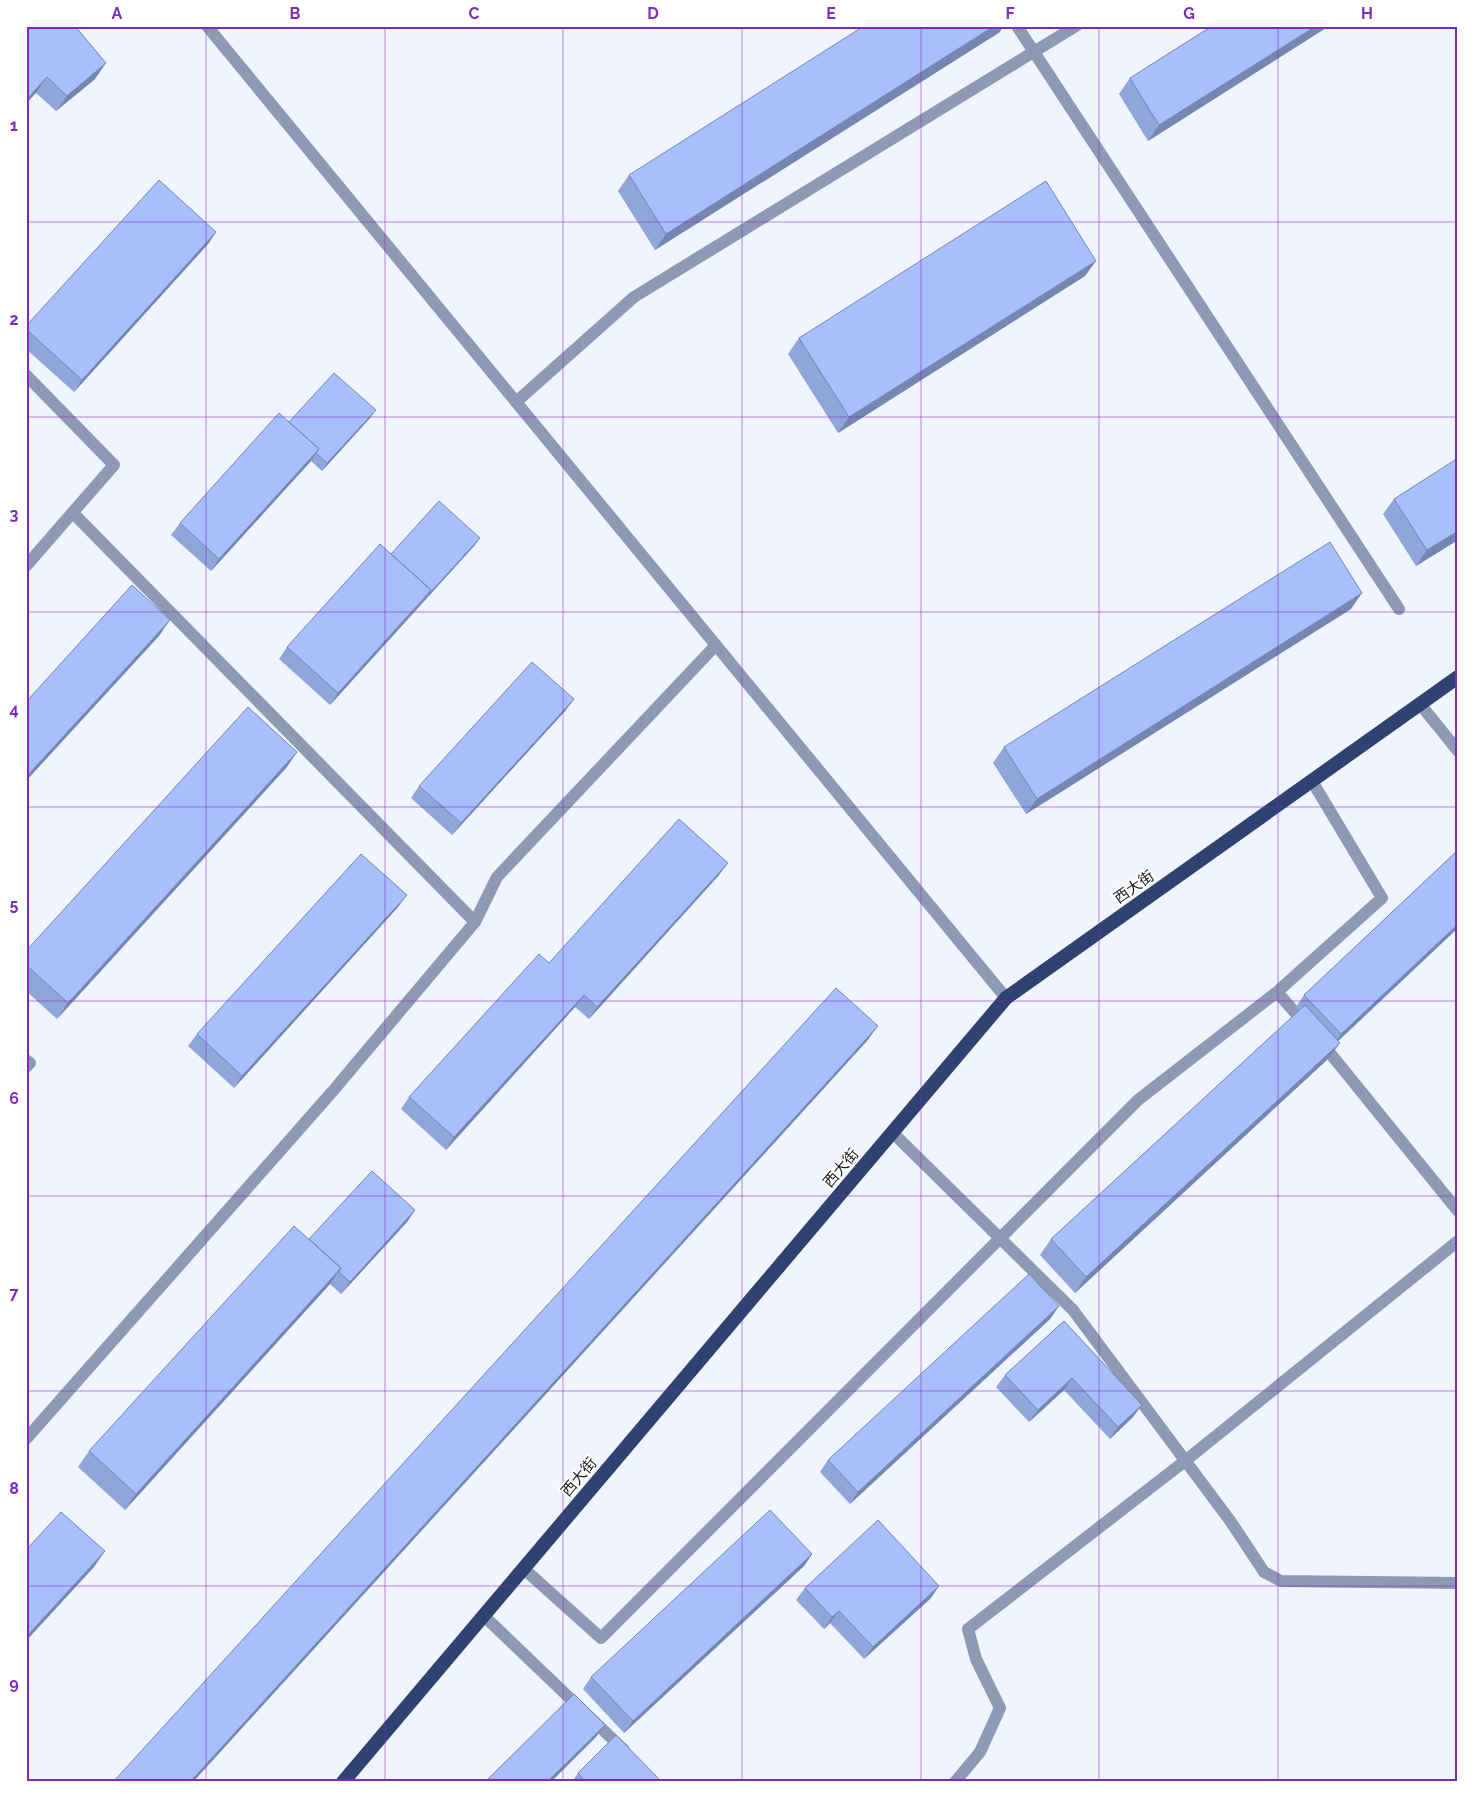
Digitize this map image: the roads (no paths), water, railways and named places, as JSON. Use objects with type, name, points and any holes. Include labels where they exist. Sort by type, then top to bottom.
[{"type":"highway","name":"西大街","points":[[342,1782],[1006,998],[1458,677]]},
{"type":"street","points":[[207,26],[1006,998]]},
{"type":"street","points":[[1017,26],[1399,609]]},
{"type":"street","points":[[516,402],[634,297],[1076,26]]},
{"type":"street","points":[[26,375],[114,465],[26,566]]},
{"type":"street","points":[[73,513],[475,922]]},
{"type":"street","points":[[26,1438],[332,1092],[475,922],[497,877],[716,645]]},
{"type":"street","points":[[1420,704],[1458,751]]},
{"type":"street","points":[[524,1568],[601,1638],[1138,1100],[1277,992],[1382,898],[1312,781]]},
{"type":"street","points":[[1277,992],[1340,1064],[1458,1211]]},
{"type":"street","points":[[26,1060],[30,1064],[26,1067]]},
{"type":"street","points":[[892,1132],[1073,1310],[1231,1522],[1264,1572],[1282,1581],[1458,1582]]},
{"type":"street","points":[[955,1782],[980,1752],[1000,1708],[976,1659],[968,1629],[1185,1461],[1458,1241]]},
{"type":"street","points":[[484,1615],[636,1762]]}]
